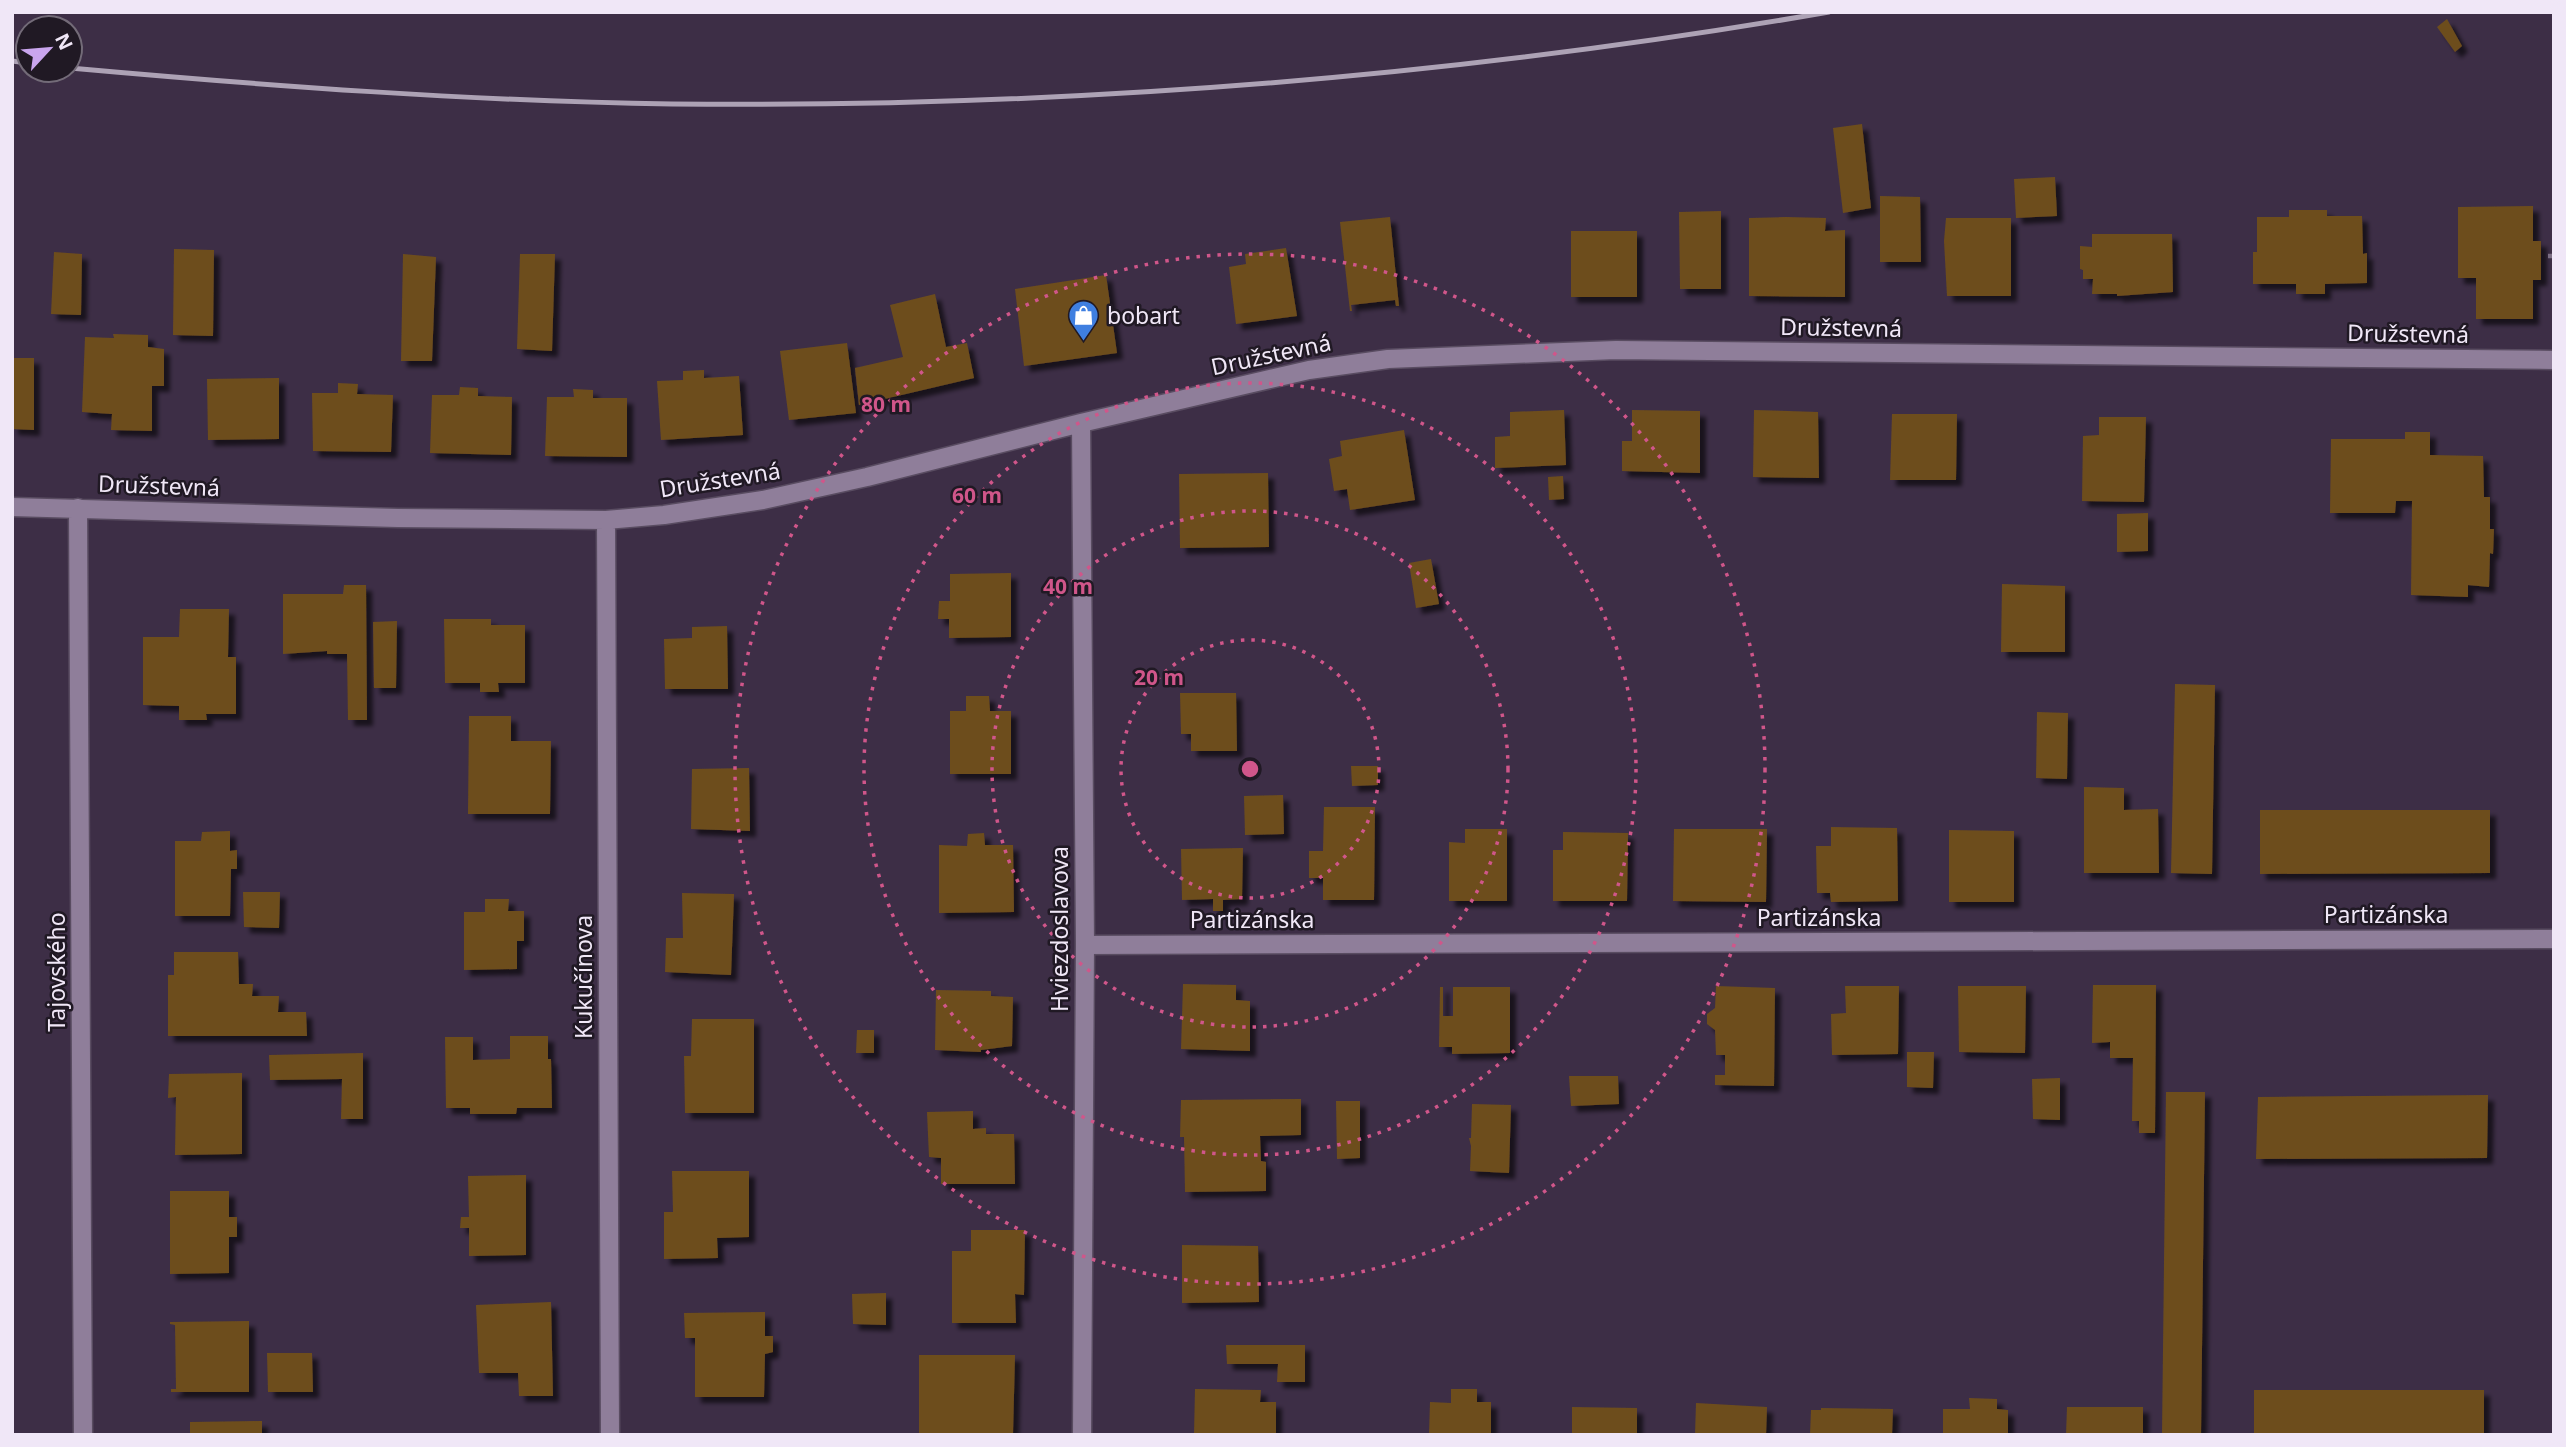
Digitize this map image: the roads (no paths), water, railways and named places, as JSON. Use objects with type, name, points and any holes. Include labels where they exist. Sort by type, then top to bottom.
[{"type":"street","name":"Družstevná","points":[[12,507],[398,518],[606,520],[664,515],[763,500],[1309,370],[1388,359],[1616,350],[2554,360]]},
{"type":"street","name":"Hviezdoslavova","points":[[1081,423],[1085,945],[1082,1435]]},
{"type":"street","name":"Tajovského","points":[[78,508],[83,1435]]},
{"type":"street","name":"Kukučínova","points":[[606,520],[610,1435]]},
{"type":"street","name":"Partizánska","points":[[1085,945],[2554,939]]},
{"type":"railway","points":[[84,69],[295,87],[521,100],[672,104],[962,101],[1107,94],[1397,71],[1542,55],[1829,12]]},
{"type":"place","name":"bobart","points":[[1084,343]]}]
